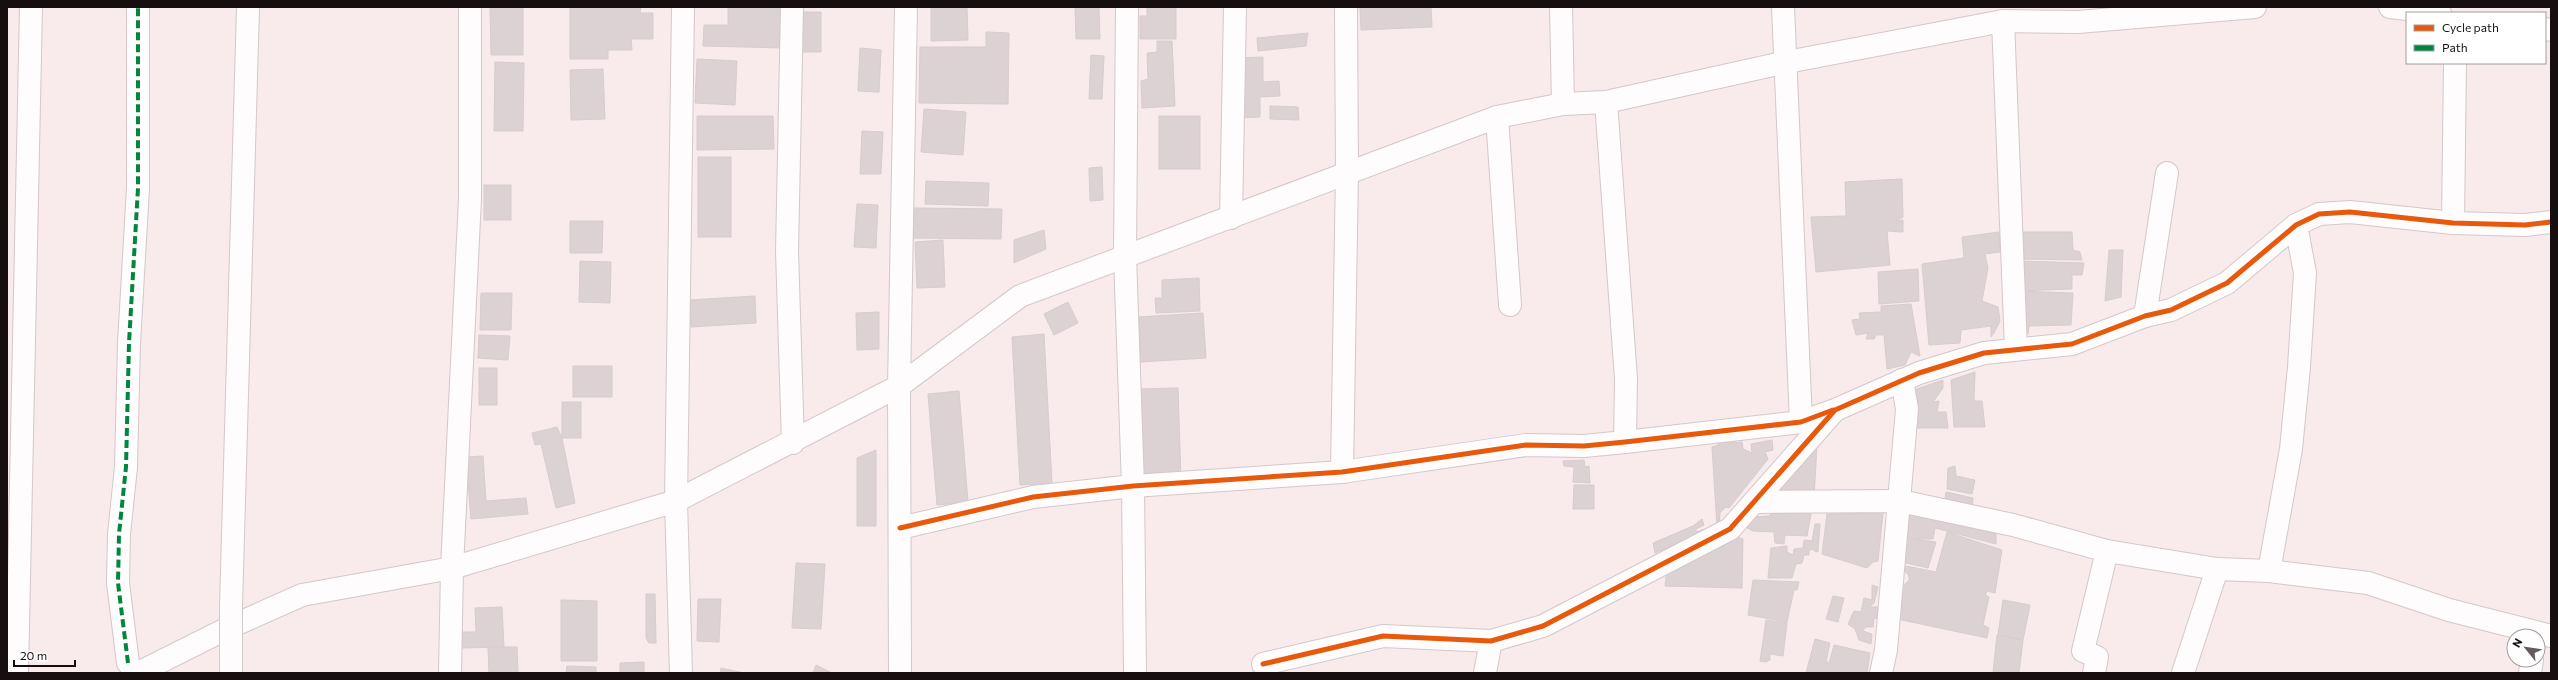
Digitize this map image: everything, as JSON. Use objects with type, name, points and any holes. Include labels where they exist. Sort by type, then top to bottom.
[{"type":"street","points":[[17,673],[13,522],[31,7]]},
{"type":"street","points":[[138,7],[138,188],[129,343],[126,467],[119,534],[118,576],[133,668],[302,595],[452,568],[676,502],[899,386],[1020,296],[1231,218],[1347,172],[1497,117],[1563,104],[1606,102],[1786,62],[2003,21],[2079,14],[2255,7]]},
{"type":"street","points":[[231,663],[231,606],[248,7]]},
{"type":"street","points":[[450,673],[452,568],[470,198],[470,7]]},
{"type":"street","points":[[681,673],[676,502],[683,7]]},
{"type":"street","points":[[792,7],[787,251],[793,442]]},
{"type":"street","points":[[900,673],[899,386],[906,7]]},
{"type":"street","points":[[1127,7],[1125,256],[1133,486],[1135,673]]},
{"type":"street","points":[[1231,218],[1235,7]]},
{"type":"street","points":[[1342,472],[1347,172],[1346,7]]},
{"type":"street","points":[[1561,7],[1563,104]]},
{"type":"street","points":[[1783,7],[1801,422]]},
{"type":"street","points":[[2390,7],[2432,12]]},
{"type":"street","points":[[2003,21],[2016,349]]},
{"type":"street","points":[[2452,223],[2455,64]]},
{"type":"street","points":[[1606,102],[1626,379],[1625,442]]},
{"type":"street","points":[[1497,117],[1510,305]]},
{"type":"street","points":[[2145,316],[2167,173]]},
{"type":"street","points":[[900,528],[1033,497],[1133,486],[1342,472],[1526,445],[1584,446],[1801,422],[1835,410],[1902,380],[1984,353],[2072,344],[2145,316],[2171,310],[2227,284],[2296,225],[2320,214],[2350,212],[2452,223],[2525,224],[2551,222]]},
{"type":"street","points":[[2269,571],[2291,449],[2299,367],[2305,274],[2296,225]]},
{"type":"street","points":[[1880,673],[1886,650],[1907,409],[1902,380]]},
{"type":"street","points":[[1263,664],[1383,636],[1490,640],[1543,626],[1730,529],[1835,410]]},
{"type":"street","points":[[1755,502],[1900,501],[2013,524],[2107,551],[2217,569],[2269,571],[2368,584],[2449,610],[2517,628]]},
{"type":"street","points":[[2094,673],[2097,657],[2083,651],[2107,551]]},
{"type":"street","points":[[2182,673],[2217,569]]},
{"type":"street","points":[[1485,673],[1490,640]]},
{"type":"building","points":[[490,7],[523,7],[523,55],[491,55]]},
{"type":"building","points":[[570,7],[641,7],[640,13],[653,13],[653,39],[631,39],[632,50],[608,50],[608,59],[570,59]]},
{"type":"building","points":[[728,7],[785,7],[783,48],[703,46],[704,25],[728,25]]},
{"type":"building","points":[[931,7],[967,7],[968,40],[931,41]]},
{"type":"building","points":[[1075,7],[1099,7],[1100,39],[1076,39]]},
{"type":"building","points":[[1147,7],[1176,7],[1176,39],[1140,39],[1140,16],[1147,16]]},
{"type":"building","points":[[1360,7],[1431,7],[1432,27],[1361,30]]},
{"type":"building","points":[[792,12],[821,12],[821,52],[791,52]]},
{"type":"building","points":[[986,32],[1009,33],[1008,104],[919,103],[920,47],[986,47]]},
{"type":"building","points":[[1308,33],[1306,46],[1258,51],[1257,38]]},
{"type":"building","points":[[1157,41],[1172,41],[1175,106],[1142,108],[1141,81],[1148,79],[1147,53],[1157,52]]},
{"type":"building","points":[[860,48],[881,50],[879,92],[858,91]]},
{"type":"building","points":[[1091,55],[1104,56],[1102,99],[1089,99]]},
{"type":"building","points":[[1263,57],[1263,82],[1279,81],[1280,96],[1260,97],[1260,117],[1237,118],[1236,58]]},
{"type":"building","points":[[697,59],[737,61],[735,105],[695,103]]},
{"type":"building","points":[[495,62],[524,63],[523,131],[494,131]]},
{"type":"building","points":[[603,69],[605,119],[571,120],[570,70]]},
{"type":"building","points":[[1270,106],[1298,107],[1299,120],[1270,119]]},
{"type":"building","points":[[924,109],[966,112],[963,155],[921,152]]},
{"type":"building","points":[[697,116],[773,116],[774,149],[697,150]]},
{"type":"building","points":[[1159,116],[1200,116],[1200,169],[1159,169]]},
{"type":"building","points":[[862,131],[883,132],[881,174],[860,174]]},
{"type":"building","points":[[698,157],[731,157],[731,237],[698,237]]},
{"type":"building","points":[[1102,167],[1103,200],[1090,201],[1089,168]]},
{"type":"building","points":[[1902,179],[1903,217],[1895,221],[1903,220],[1903,232],[1887,231],[1890,265],[1816,272],[1811,217],[1846,216],[1845,182]]},
{"type":"building","points":[[926,181],[989,183],[988,206],[925,204]]},
{"type":"building","points":[[484,185],[511,185],[511,220],[484,220]]},
{"type":"building","points":[[857,204],[878,205],[876,248],[854,247]]},
{"type":"building","points":[[913,208],[1002,209],[1001,239],[913,238]]},
{"type":"building","points":[[570,221],[603,221],[602,253],[570,253]]},
{"type":"building","points":[[1044,230],[1046,249],[1014,263],[1014,240]]},
{"type":"building","points":[[1999,232],[2000,252],[1985,254],[1988,268],[1982,301],[1998,307],[2000,321],[1994,333],[1991,337],[1991,326],[1961,330],[1960,343],[1929,345],[1922,264],[1964,258],[1962,237]]},
{"type":"building","points":[[2020,232],[2072,232],[2073,250],[2080,252],[2082,260],[2019,259]]},
{"type":"building","points":[[943,240],[945,287],[917,288],[915,242]]},
{"type":"building","points":[[2109,250],[2123,250],[2121,297],[2105,301]]},
{"type":"building","points":[[580,261],[611,262],[610,303],[579,302]]},
{"type":"building","points":[[2021,261],[2084,263],[2082,275],[2072,275],[2072,289],[2017,291]]},
{"type":"building","points":[[1918,269],[1919,301],[1879,304],[1878,272]]},
{"type":"building","points":[[1199,278],[1200,311],[1156,313],[1155,298],[1162,298],[1162,280]]},
{"type":"building","points":[[2017,291],[2073,293],[2071,325],[2029,326],[2028,334],[2018,334]]},
{"type":"building","points":[[481,293],[512,293],[511,330],[480,330]]},
{"type":"building","points":[[755,296],[756,323],[691,327],[689,300]]},
{"type":"building","points":[[1068,302],[1078,323],[1054,335],[1044,314]]},
{"type":"building","points":[[1911,304],[1920,356],[1911,352],[1905,365],[1887,369],[1884,335],[1876,335],[1874,339],[1866,339],[1868,333],[1856,335],[1852,320],[1860,319],[1859,313],[1881,312],[1881,306]]},
{"type":"building","points":[[879,312],[879,349],[857,350],[856,313]]},
{"type":"building","points":[[1203,313],[1206,358],[1141,362],[1139,317]]},
{"type":"building","points":[[1044,334],[1052,483],[1020,485],[1012,337]]},
{"type":"building","points":[[479,335],[510,336],[508,360],[478,358]]},
{"type":"building","points":[[573,366],[612,366],[612,397],[573,397]]},
{"type":"building","points":[[479,368],[497,368],[497,405],[479,405]]},
{"type":"building","points":[[1975,372],[1974,401],[1982,401],[1985,427],[1954,427],[1951,380]]},
{"type":"building","points":[[1943,380],[1943,388],[1933,402],[1939,401],[1937,412],[1946,412],[1948,428],[1914,428],[1914,390]]},
{"type":"building","points":[[1178,388],[1181,480],[1141,481],[1138,389]]},
{"type":"building","points":[[959,391],[968,502],[937,505],[928,394]]},
{"type":"building","points":[[562,402],[581,402],[581,438],[562,438]]},
{"type":"building","points":[[557,427],[562,438],[575,503],[556,508],[541,444],[535,445],[532,433]]},
{"type":"building","points":[[1726,439],[1727,443],[1742,442],[1743,449],[1752,453],[1751,444],[1772,440],[1773,450],[1765,452],[1768,459],[1729,508],[1726,507],[1720,513],[1719,526],[1717,527],[1712,447],[1719,445],[1717,441]]},
{"type":"building","points":[[1817,444],[1814,499],[1769,498]]},
{"type":"building","points":[[876,450],[876,526],[857,526],[857,458]]},
{"type":"building","points":[[483,456],[486,501],[526,498],[528,514],[471,519],[466,457]]},
{"type":"building","points":[[1584,460],[1585,467],[1589,466],[1590,483],[1573,482],[1574,467],[1564,466],[1563,461]]},
{"type":"building","points":[[1955,466],[1956,476],[1975,480],[1972,494],[1947,489],[1948,468]]},
{"type":"building","points":[[1574,485],[1594,485],[1594,509],[1573,509]]},
{"type":"building","points":[[1946,492],[1973,498],[1972,511],[1944,505]]},
{"type":"building","points":[[1905,512],[1996,530],[1996,544],[1935,528],[1933,539],[1914,539],[1936,542],[1928,568],[1902,562]]},
{"type":"building","points":[[1772,513],[1811,514],[1807,536],[1785,535],[1784,544],[1775,543],[1774,532],[1753,531],[1747,528],[1751,517],[1769,516]]},
{"type":"building","points":[[1883,513],[1878,561],[1873,562],[1867,568],[1822,554],[1827,514]]},
{"type":"building","points":[[1702,519],[1704,525],[1696,529],[1696,532],[1705,529],[1704,532],[1655,553],[1653,543],[1693,526]]},
{"type":"building","points":[[1815,524],[1820,524],[1818,552],[1814,551],[1815,549],[1809,550],[1809,555],[1804,555],[1802,563],[1796,564],[1792,578],[1768,578],[1771,548],[1787,546],[1787,552],[1793,555],[1794,549],[1803,548],[1804,540],[1812,541]]},
{"type":"building","points":[[1947,532],[2002,550],[1995,593],[1987,591],[1985,595],[1989,597],[1983,625],[1989,628],[1987,638],[1897,619],[1901,588],[1909,580],[1909,576],[1905,571],[1906,566],[1936,572]]},
{"type":"building","points":[[1735,536],[1743,539],[1742,588],[1665,586],[1667,570],[1722,547]]},
{"type":"building","points":[[796,563],[825,564],[821,629],[792,628]]},
{"type":"building","points":[[1753,580],[1799,582],[1797,590],[1794,590],[1787,622],[1748,615]]},
{"type":"building","points":[[1872,585],[1878,587],[1874,603],[1869,607],[1880,607],[1879,619],[1874,618],[1873,627],[1865,627],[1863,631],[1872,634],[1871,644],[1859,640],[1855,629],[1848,624],[1854,611],[1861,612],[1864,598],[1872,600]]},
{"type":"building","points":[[646,594],[655,594],[656,643],[649,643],[646,638]]},
{"type":"building","points":[[1833,596],[1844,598],[1838,622],[1826,619]]},
{"type":"building","points":[[698,599],[721,599],[719,642],[697,641]]},
{"type":"building","points":[[561,600],[597,601],[597,661],[561,661]]},
{"type":"building","points":[[2003,600],[2030,605],[2023,640],[1998,635]]},
{"type":"building","points":[[502,607],[504,647],[460,648],[460,632],[476,632],[475,608]]},
{"type":"building","points":[[1766,620],[1787,623],[1783,656],[1770,654],[1770,660],[1766,662],[1760,661]]},
{"type":"building","points":[[1997,635],[2023,640],[2019,673],[1993,673]]},
{"type":"building","points":[[1815,639],[1830,643],[1826,661],[1829,663],[1834,645],[1870,653],[1867,673],[1806,673]]},
{"type":"building","points":[[488,647],[517,647],[518,673],[489,673]]},
{"type":"building","points":[[644,662],[644,673],[620,673],[620,663]]},
{"type":"building","points":[[816,665],[832,673],[813,673]]},
{"type":"building","points":[[567,666],[596,667],[596,673],[566,673]]},
{"type":"building","points":[[721,668],[744,673],[720,673]]},
{"type":"marked path","points":[[128,663],[118,583],[119,534],[126,467],[129,343],[138,188],[138,7]]},
{"type":"cycle path","points":[[1263,664],[1383,636],[1491,641],[1543,626],[1730,529],[1835,410],[1919,373],[1984,353],[2072,344],[2145,316],[2171,310],[2227,283],[2296,225],[2319,214],[2350,212],[2453,223],[2525,225],[2551,222]]},
{"type":"cycle path","points":[[900,528],[1033,497],[1133,486],[1342,472],[1526,445],[1584,446],[1625,442],[1801,422],[1833,410]]}]
